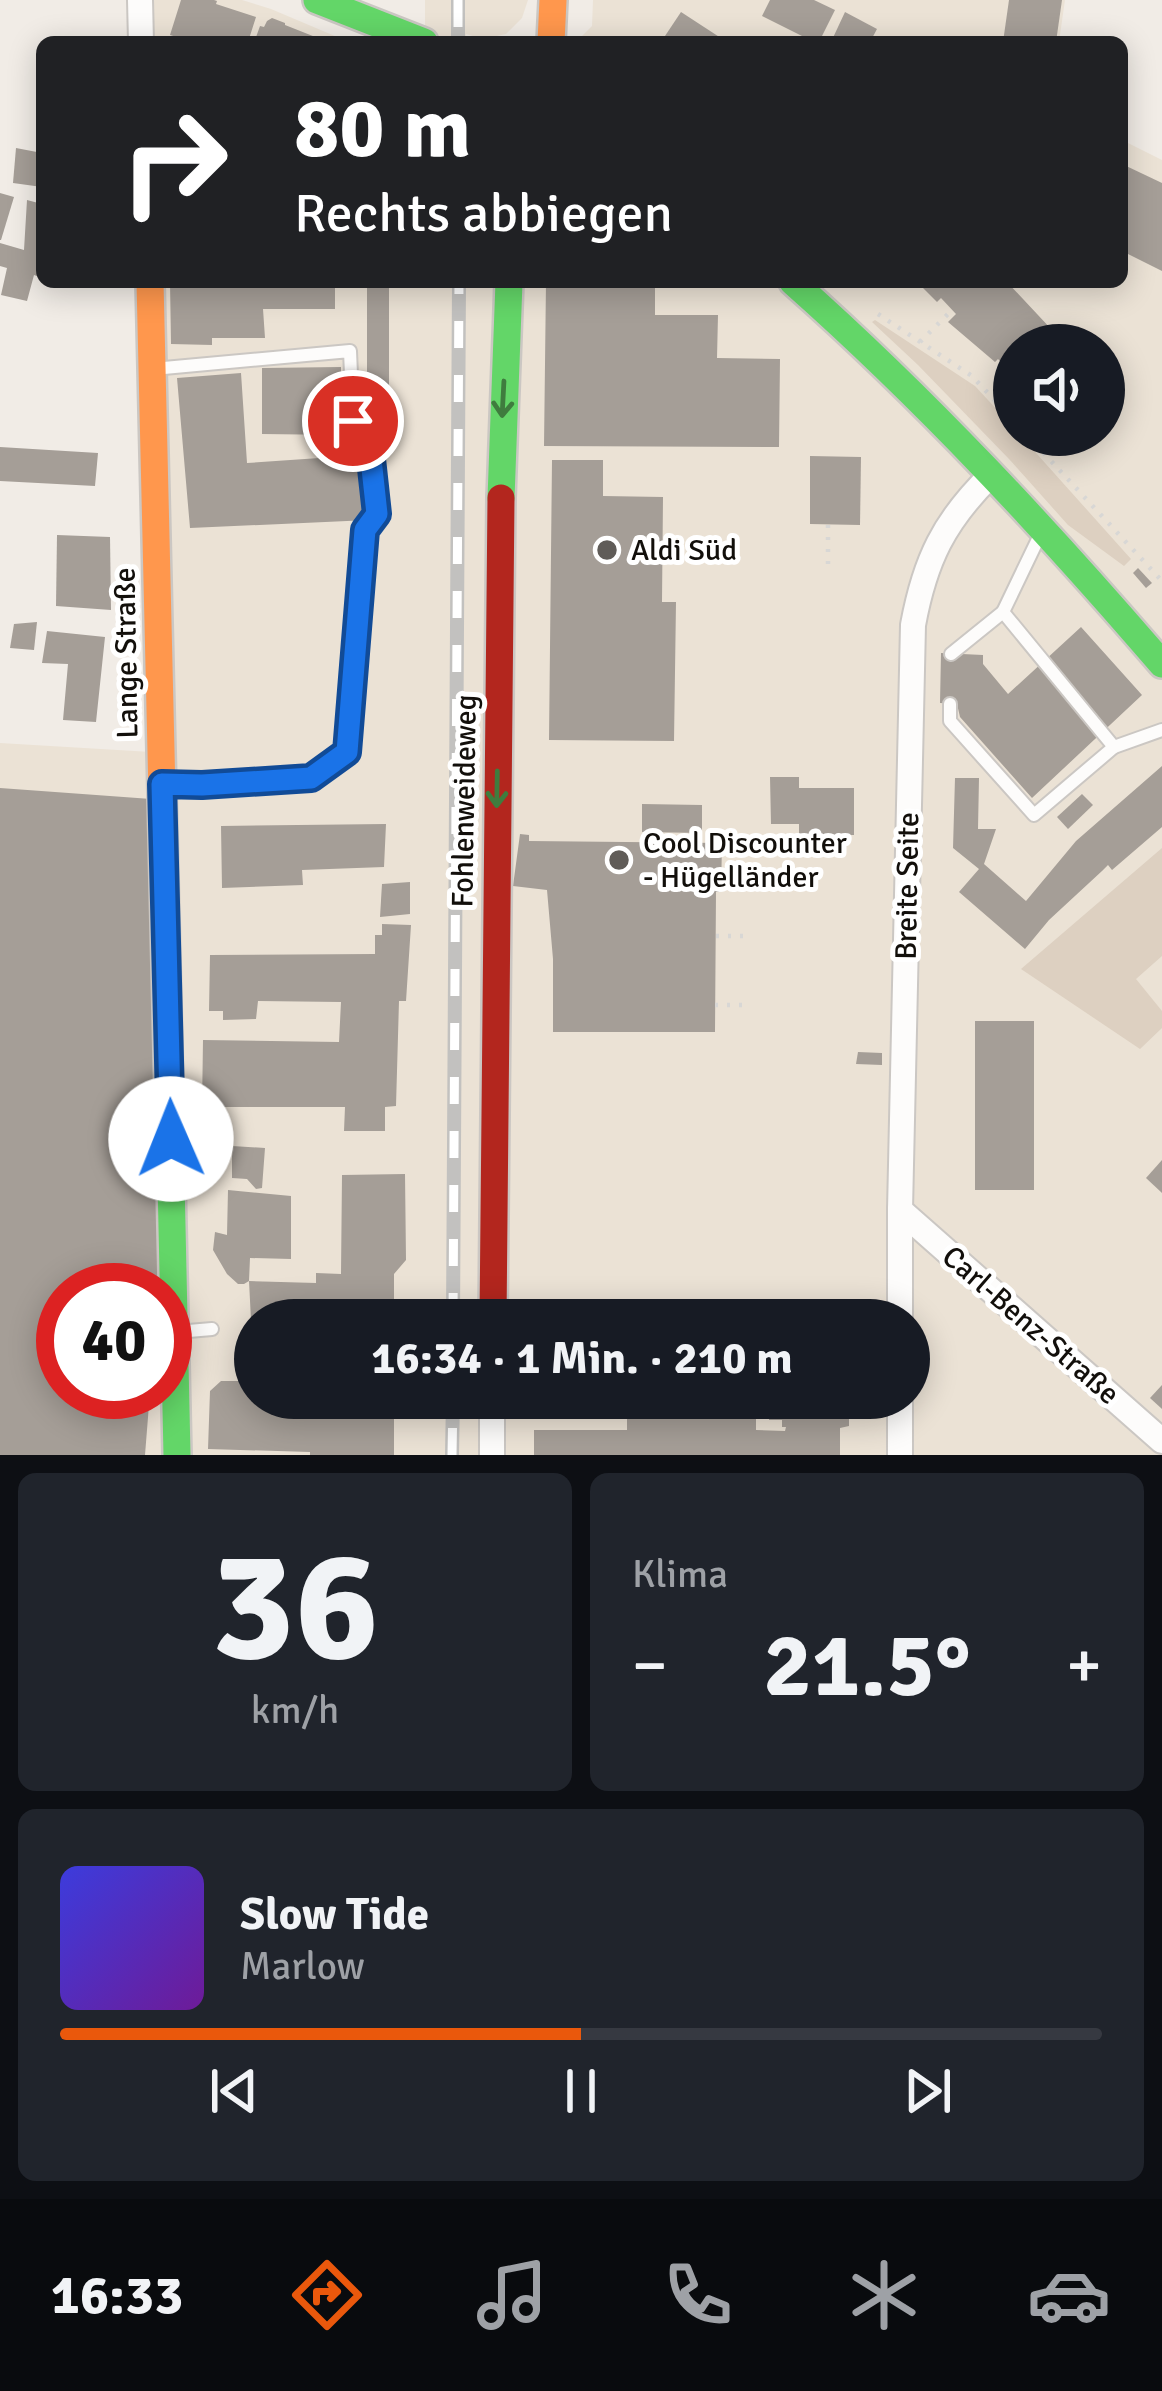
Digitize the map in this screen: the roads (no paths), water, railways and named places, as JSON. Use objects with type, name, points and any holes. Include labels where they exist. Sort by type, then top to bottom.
[{"type":"street","points":[[140,0],[141,36]]},
{"type":"street","points":[[316,0],[409,36]]},
{"type":"street","points":[[551,36],[554,0]]},
{"type":"street","name":"Lange Straße","points":[[150,288],[173,1263]]},
{"type":"street","name":"Fohlenweideweg","points":[[493,1299],[501,447],[509,288]]},
{"type":"street","points":[[800,288],[892,373],[1043,529],[1162,664]]},
{"type":"street","name":"Breite Seite","points":[[900,1299],[914,625],[931,555],[968,497],[991,476]]},
{"type":"street","name":"Carl-Benz-Straße","points":[[900,1210],[1162,1442]]},
{"type":"street","name":"Lange Straße","points":[[176,1419],[177,1455]]},
{"type":"street","points":[[492,1419],[492,1455]]},
{"type":"street","points":[[900,1419],[900,1455]]},
{"type":"lane","points":[[153,370],[350,351],[353,421],[370,450],[377,514],[365,530],[347,752],[311,778],[162,784]]},
{"type":"lane","points":[[951,653],[1003,612],[1043,529]]},
{"type":"lane","points":[[1003,612],[1114,748]]},
{"type":"lane","points":[[950,704],[950,721],[1034,815],[1114,748],[1162,730]]},
{"type":"lane","points":[[192,1331],[212,1329]]},
{"type":"railway","points":[[458,0],[458,36]]},
{"type":"railway","points":[[453,1299],[459,288]]},
{"type":"railway","points":[[452,1455],[453,1419]]},
{"type":"place","name":"Aldi Süd","points":[[607,550]]},
{"type":"place","name":"Cool Discounter - Hügelländer","points":[[619,860]]}]
